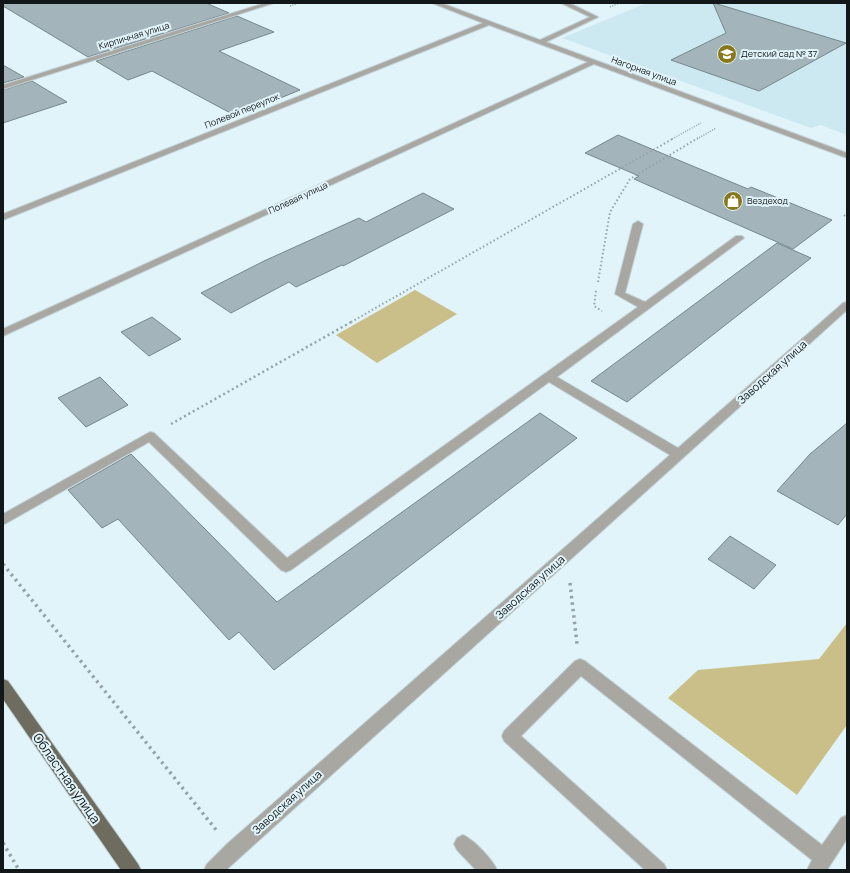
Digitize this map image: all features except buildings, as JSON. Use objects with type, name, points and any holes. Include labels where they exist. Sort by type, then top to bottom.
[{"type":"main road","name":"Областная улица","points":[[3,686],[132,870]]},
{"type":"street","name":"Кирпичная улица","points":[[3,87],[271,3]]},
{"type":"street","name":"Нагорная улица","points":[[435,3],[847,156]]},
{"type":"street","points":[[540,42],[595,17],[564,3]]},
{"type":"street","name":"Полевой переулок","points":[[3,217],[489,23]]},
{"type":"street","name":"Полевая улица","points":[[3,334],[594,62]]},
{"type":"street","points":[[638,224],[620,294],[645,306]]},
{"type":"street","points":[[3,520],[150,436],[286,566],[549,377],[738,238]]},
{"type":"street","name":"Заводская улица","points":[[213,870],[233,850],[680,455],[847,305]]},
{"type":"street","points":[[549,377],[680,455]]},
{"type":"street","points":[[658,870],[510,736],[580,666],[820,864],[847,824]]},
{"type":"street","points":[[463,844],[488,870]]},
{"type":"path","points":[[150,436],[723,110]]},
{"type":"path","points":[[844,215],[847,218]]},
{"type":"path","points":[[567,555],[580,666]]},
{"type":"path","points":[[3,564],[233,850]]},
{"type":"path","points":[[3,843],[19,870]]},
{"type":"shaded area","name":"Детский сад № 37","points":[[647,3],[847,3],[847,135],[821,125],[811,128],[562,38]]},
{"type":"shaded area","points":[[415,290],[457,314],[377,363],[336,335]]},
{"type":"shaded area","points":[[847,623],[847,725],[797,795],[668,698],[698,670],[819,659]]},
{"type":"place","name":"Детский сад № 37","points":[[727,54]]},
{"type":"place","name":"Вездеход","points":[[733,201]]}]
